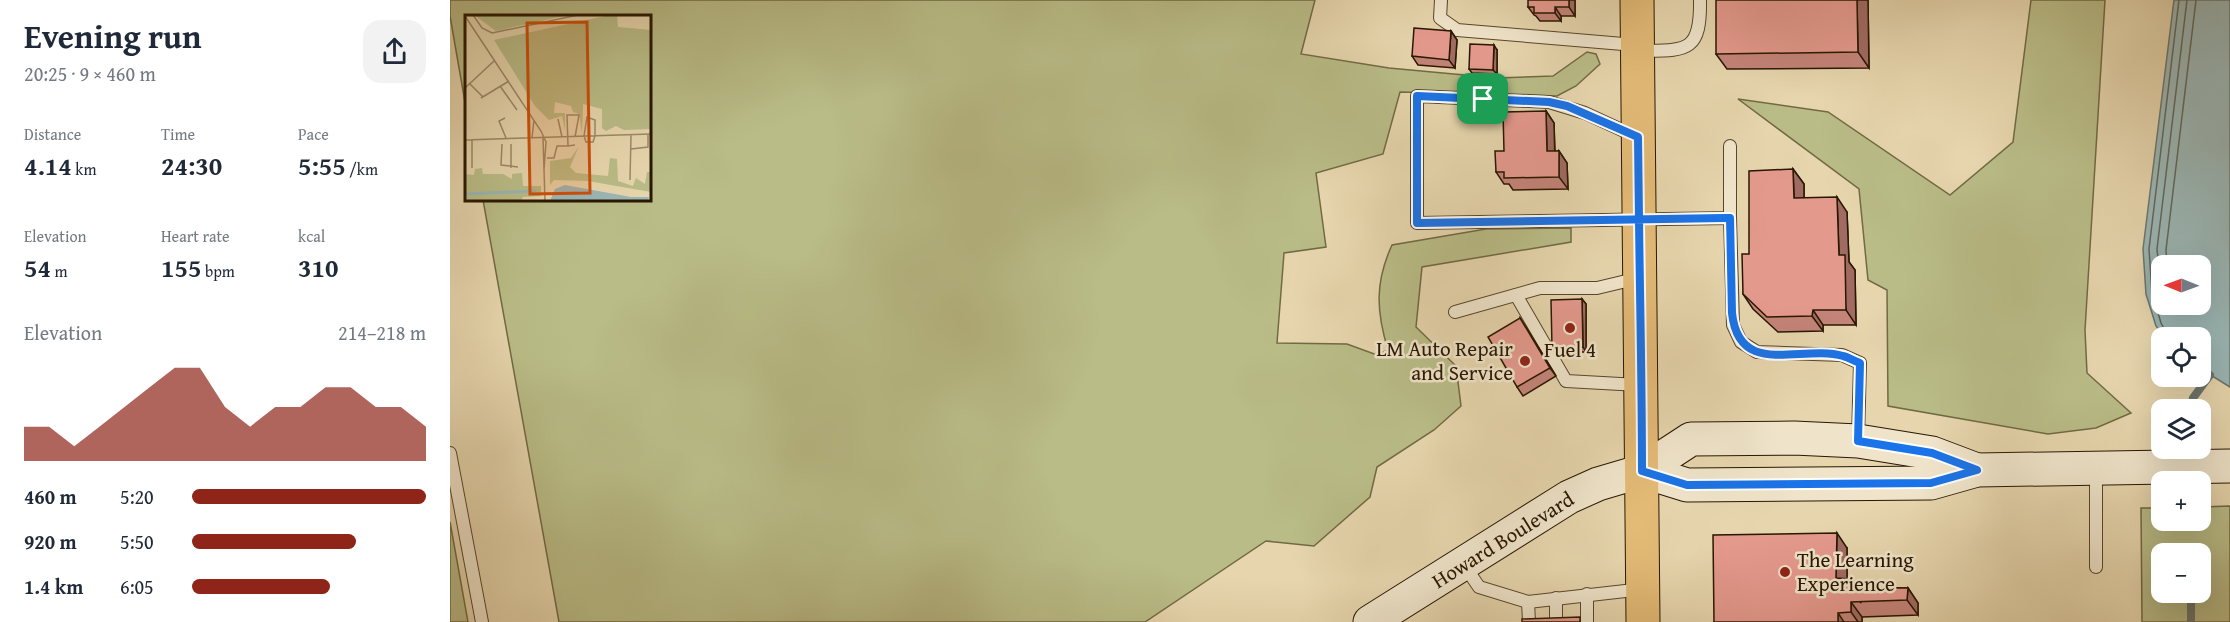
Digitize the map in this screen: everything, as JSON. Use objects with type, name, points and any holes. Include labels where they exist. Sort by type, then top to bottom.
[{"type":"main road","points":[[1637,0],[1643,622]]},
{"type":"main road","name":"Howard Boulevard","points":[[1370,622],[1569,496],[1598,484],[1642,471],[1691,440],[1794,438],[1858,441],[1932,453],[1977,470]]},
{"type":"main road","points":[[1642,471],[1687,485],[1699,485],[1931,483],[1977,470],[2230,466]]},
{"type":"lane","points":[[1441,0],[1440,18],[1457,30],[1674,50],[1687,46],[1695,39],[1701,27],[1700,0]]},
{"type":"lane","points":[[1638,137],[1586,113],[1549,102],[1417,96],[1417,223],[1730,218]]},
{"type":"lane","points":[[1730,146],[1732,313],[1736,334],[1741,342],[1756,352],[1842,355],[1860,363],[1858,441]]},
{"type":"lane","points":[[1455,312],[1540,288],[1597,288],[1640,277]]},
{"type":"lane","points":[[1516,295],[1566,381],[1642,385]]},
{"type":"lane","points":[[450,453],[482,622]]},
{"type":"lane","points":[[2096,468],[2096,567]]},
{"type":"lane","points":[[1464,564],[1479,587],[1528,602],[1643,589]]},
{"type":"lane","points":[[1587,594],[1587,622]]},
{"type":"lane","points":[[1556,598],[1556,622]]},
{"type":"lane","points":[[1528,602],[1528,622]]},
{"type":"green space","points":[[450,0],[1315,0],[1301,54],[1389,68],[1497,78],[1553,76],[1587,52],[1596,54],[1600,64],[1576,86],[1557,96],[1400,92],[1383,154],[1316,173],[1326,247],[1284,253],[1277,343],[1347,344],[1377,355],[1388,350],[1381,322],[1379,297],[1386,259],[1392,245],[1486,229],[1571,228],[1571,242],[1422,267],[1416,327],[1456,366],[1461,406],[1434,430],[1377,467],[1370,497],[1314,546],[1266,541],[1145,622],[559,622],[483,201],[651,201],[651,15],[465,15],[465,102],[450,16]]},
{"type":"green space","points":[[2031,0],[2105,0],[2085,330],[2087,373],[2131,413],[2096,428],[2048,434],[1888,406],[1887,290],[1868,280],[1859,189],[1738,99],[1828,112],[1950,195],[2013,142]]},
{"type":"green space","points":[[2230,506],[2230,622],[2142,622],[2141,508],[2151,508],[2151,531],[2211,531],[2211,507]]},
{"type":"green space","points":[[450,522],[468,622],[450,622]]},
{"type":"water","points":[[2174,0],[2230,0],[2230,387],[2211,375],[2211,327],[2157,327],[2153,315],[2211,315],[2211,255],[2151,255],[2151,310],[2146,294],[2143,249]]},
{"type":"building","points":[[1528,0],[1569,0],[1569,7],[1555,7],[1555,13],[1534,13],[1534,7],[1528,7]]},
{"type":"building","points":[[1716,0],[1857,0],[1858,52],[1716,54]]},
{"type":"building","points":[[1414,28],[1451,31],[1449,60],[1412,56]]},
{"type":"building","points":[[1470,44],[1494,45],[1493,70],[1469,69]]},
{"type":"building","points":[[1546,111],[1547,151],[1559,151],[1559,177],[1504,178],[1504,172],[1496,172],[1495,151],[1504,151],[1503,112]]},
{"type":"building","points":[[1793,169],[1794,198],[1837,197],[1839,255],[1845,255],[1846,310],[1813,310],[1812,316],[1767,317],[1743,294],[1742,254],[1749,254],[1749,171]]},
{"type":"building","name":"Fuel 4","points":[[1582,299],[1583,347],[1552,348],[1551,300]]},
{"type":"building","name":"LM Auto Repair and Service","points":[[1520,318],[1550,368],[1517,387],[1488,337]]},
{"type":"building","name":"The Learning Experience","points":[[1837,533],[1836,578],[1850,579],[1851,588],[1908,588],[1907,600],[1851,602],[1851,612],[1838,613],[1838,622],[1714,622],[1713,535]]},
{"type":"building","points":[[1580,617],[1580,622],[1522,622],[1522,619]]},
{"type":"waterway","points":[[2193,398],[2201,387]]},
{"type":"waterway","points":[[2191,603],[2191,622]]},
{"type":"place","name":"Fuel 4","points":[[1570,328]]},
{"type":"place","name":"LM Auto Repair and Service","points":[[1525,361]]},
{"type":"place","name":"The Learning Experience","points":[[1785,572]]},
{"type":"route","points":[[1483,99],[1417,96],[1417,223],[1565,220],[1639,219],[1685,219],[1730,218],[1733,325],[1741,342],[1756,352],[1766,354],[1842,355],[1860,363],[1858,441],[1932,453],[1977,470],[1931,483],[1687,485],[1642,471],[1640,231],[1639,219],[1638,137],[1567,106],[1549,102],[1483,99]]}]
